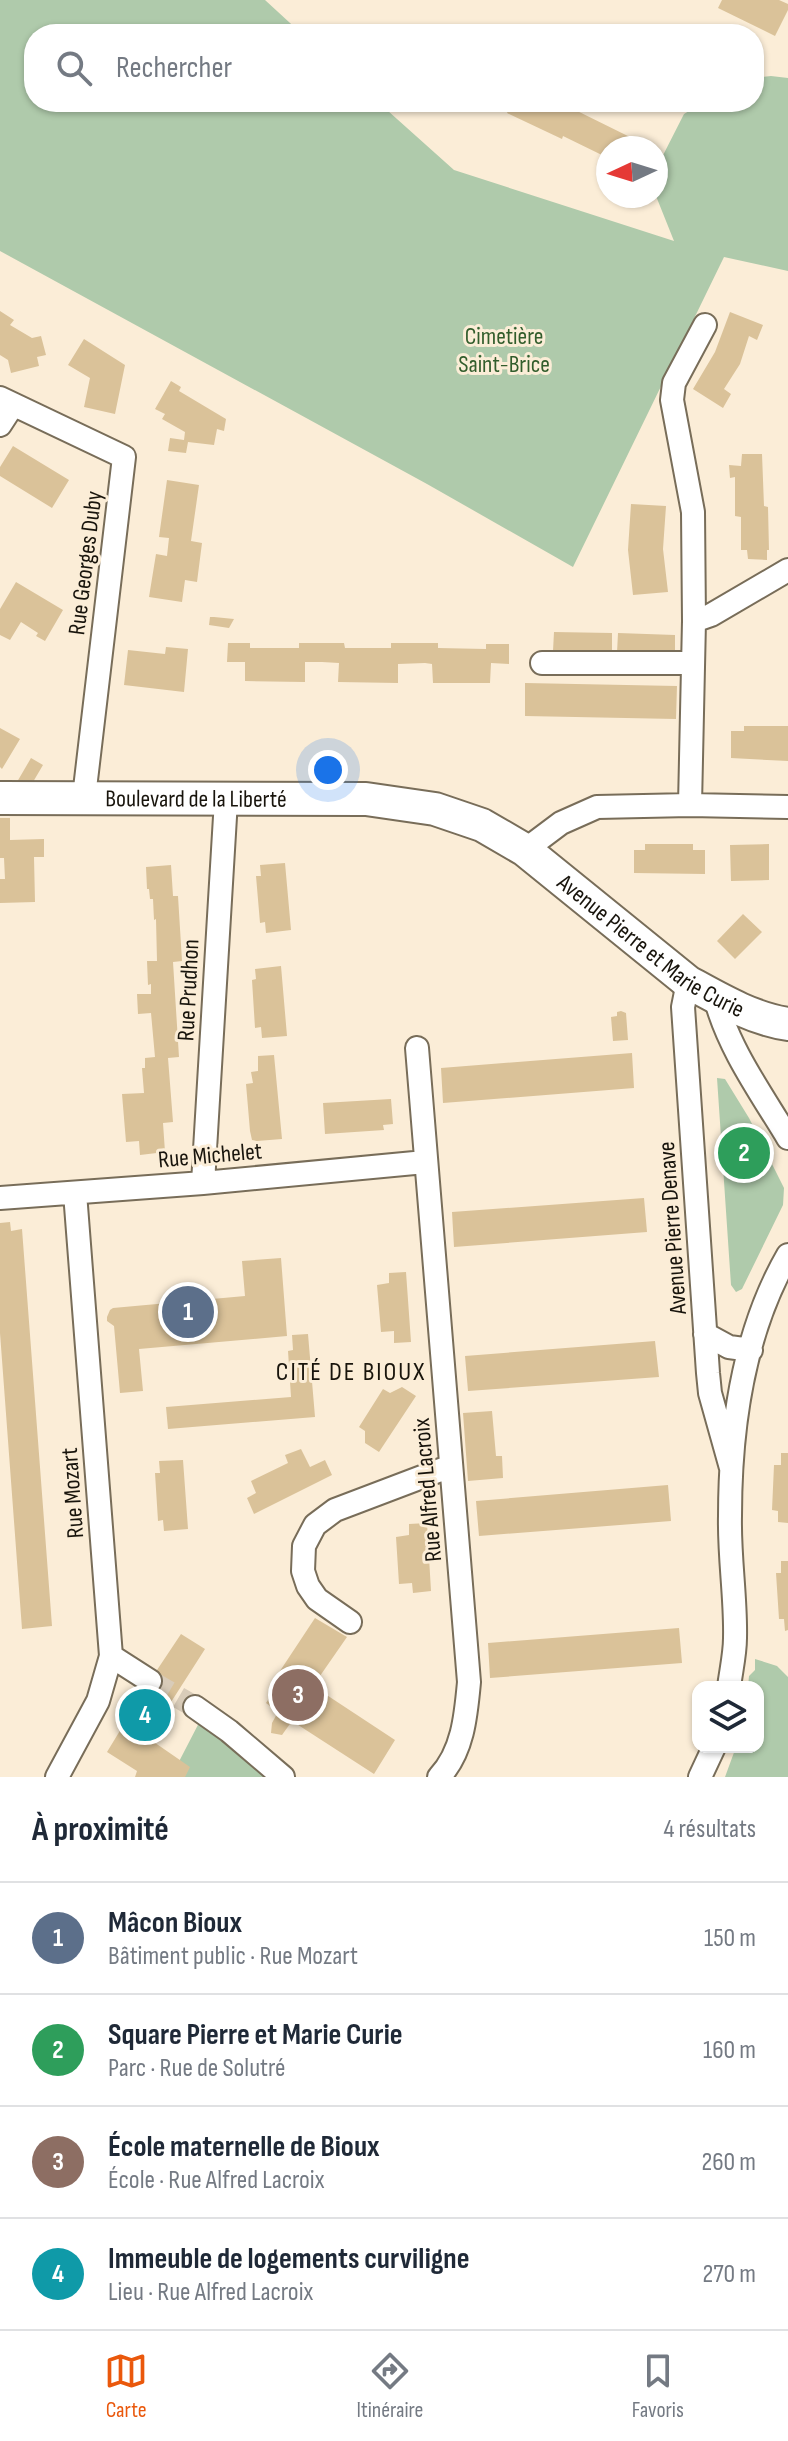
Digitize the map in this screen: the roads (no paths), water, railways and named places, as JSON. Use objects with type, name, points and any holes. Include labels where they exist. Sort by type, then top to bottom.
[{"type":"main road","name":"Boulevard de la Liberté","points":[[0,798],[301,798],[400,802],[466,819],[525,850]]},
{"type":"main road","name":"Avenue Pierre et Marie Curie","points":[[525,850],[702,990],[771,1021],[788,1024]]},
{"type":"street","points":[[690,805],[693,512],[672,400],[674,383],[705,325]]},
{"type":"street","name":"Rue Georges Duby","points":[[0,425],[6,402],[124,457],[84,797]]},
{"type":"street","points":[[694,621],[711,615],[788,570]]},
{"type":"street","points":[[542,663],[692,663]]},
{"type":"street","name":"Rue Prudhon","points":[[203,1183],[226,800]]},
{"type":"street","points":[[525,850],[561,823],[593,807],[788,807]]},
{"type":"street","points":[[702,990],[788,1138]]},
{"type":"street","name":"Avenue Pierre Denave","points":[[702,990],[683,1007],[710,1393],[731,1468]]},
{"type":"street","name":"Rue Alfred Lacroix","points":[[417,1048],[469,1682],[466,1720],[456,1749],[439,1777]]},
{"type":"street","name":"Rue Michelet","points":[[0,1198],[425,1162]]},
{"type":"street","name":"Rue Mozart","points":[[57,1777],[98,1701],[111,1656],[75,1193]]},
{"type":"street","name":"Avenue Pierre Denave","points":[[730,1681],[735,1639],[731,1468],[738,1404],[759,1317],[788,1255]]},
{"type":"street","points":[[705,1334],[729,1347],[751,1350]]},
{"type":"street","points":[[350,1622],[317,1599],[308,1586],[303,1571],[304,1546],[315,1525],[335,1510],[451,1466]]},
{"type":"street","points":[[111,1656],[150,1681]]},
{"type":"street","points":[[195,1707],[283,1777]]},
{"type":"street","points":[[700,1777],[711,1753]]},
{"type":"tunnel","points":[[150,1681],[195,1707]]},
{"type":"place","name":"Square Pierre et Marie Curie","points":[[744,1153]]},
{"type":"place","name":"Mâcon Bioux","points":[[188,1312]]},
{"type":"place","name":"École maternelle de Bioux","points":[[298,1695]]},
{"type":"place","name":"Immeuble de logements curviligne","points":[[145,1715]]},
{"type":"district","name":"CITÉ DE BIOUX","points":[[351,1371]]},
{"type":"park label","name":"Cimetière Saint-Brice","points":[[504,350]]}]
